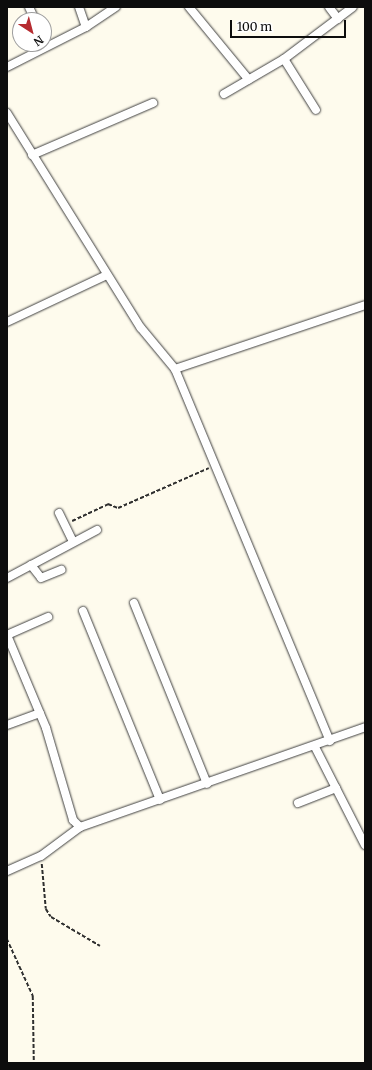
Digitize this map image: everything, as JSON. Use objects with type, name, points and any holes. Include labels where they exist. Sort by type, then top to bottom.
[{"type":"street","points":[[79,7],[86,27]]},
{"type":"street","points":[[52,40],[86,27],[116,7]]},
{"type":"street","points":[[189,7],[249,80]]},
{"type":"street","points":[[329,7],[338,19]]},
{"type":"street","points":[[224,94],[284,60],[353,7]]},
{"type":"street","points":[[7,67],[30,52]]},
{"type":"street","points":[[284,60],[316,110]]},
{"type":"street","points":[[32,155],[153,103]]},
{"type":"street","points":[[7,113],[107,275],[152,343],[175,369],[213,466],[330,741]]},
{"type":"street","points":[[7,322],[107,275]]},
{"type":"street","points":[[175,369],[365,305]]},
{"type":"street","points":[[59,513],[74,542]]},
{"type":"street","points":[[7,578],[97,530]]},
{"type":"street","points":[[31,565],[41,578],[61,570]]},
{"type":"street","points":[[134,603],[207,784]]},
{"type":"street","points":[[83,611],[160,800]]},
{"type":"street","points":[[48,618],[7,635],[40,713],[72,820],[80,827]]},
{"type":"street","points":[[7,725],[40,713]]},
{"type":"street","points":[[7,871],[41,856],[80,827],[316,747],[365,727]]},
{"type":"street","points":[[316,747],[365,845]]},
{"type":"street","points":[[298,803],[336,788]]},
{"type":"path","points":[[65,524],[108,504],[118,508],[213,466]]},
{"type":"path","points":[[41,856],[46,909],[51,917],[100,946]]},
{"type":"path","points":[[7,939],[24,970],[33,996],[34,1063]]}]
